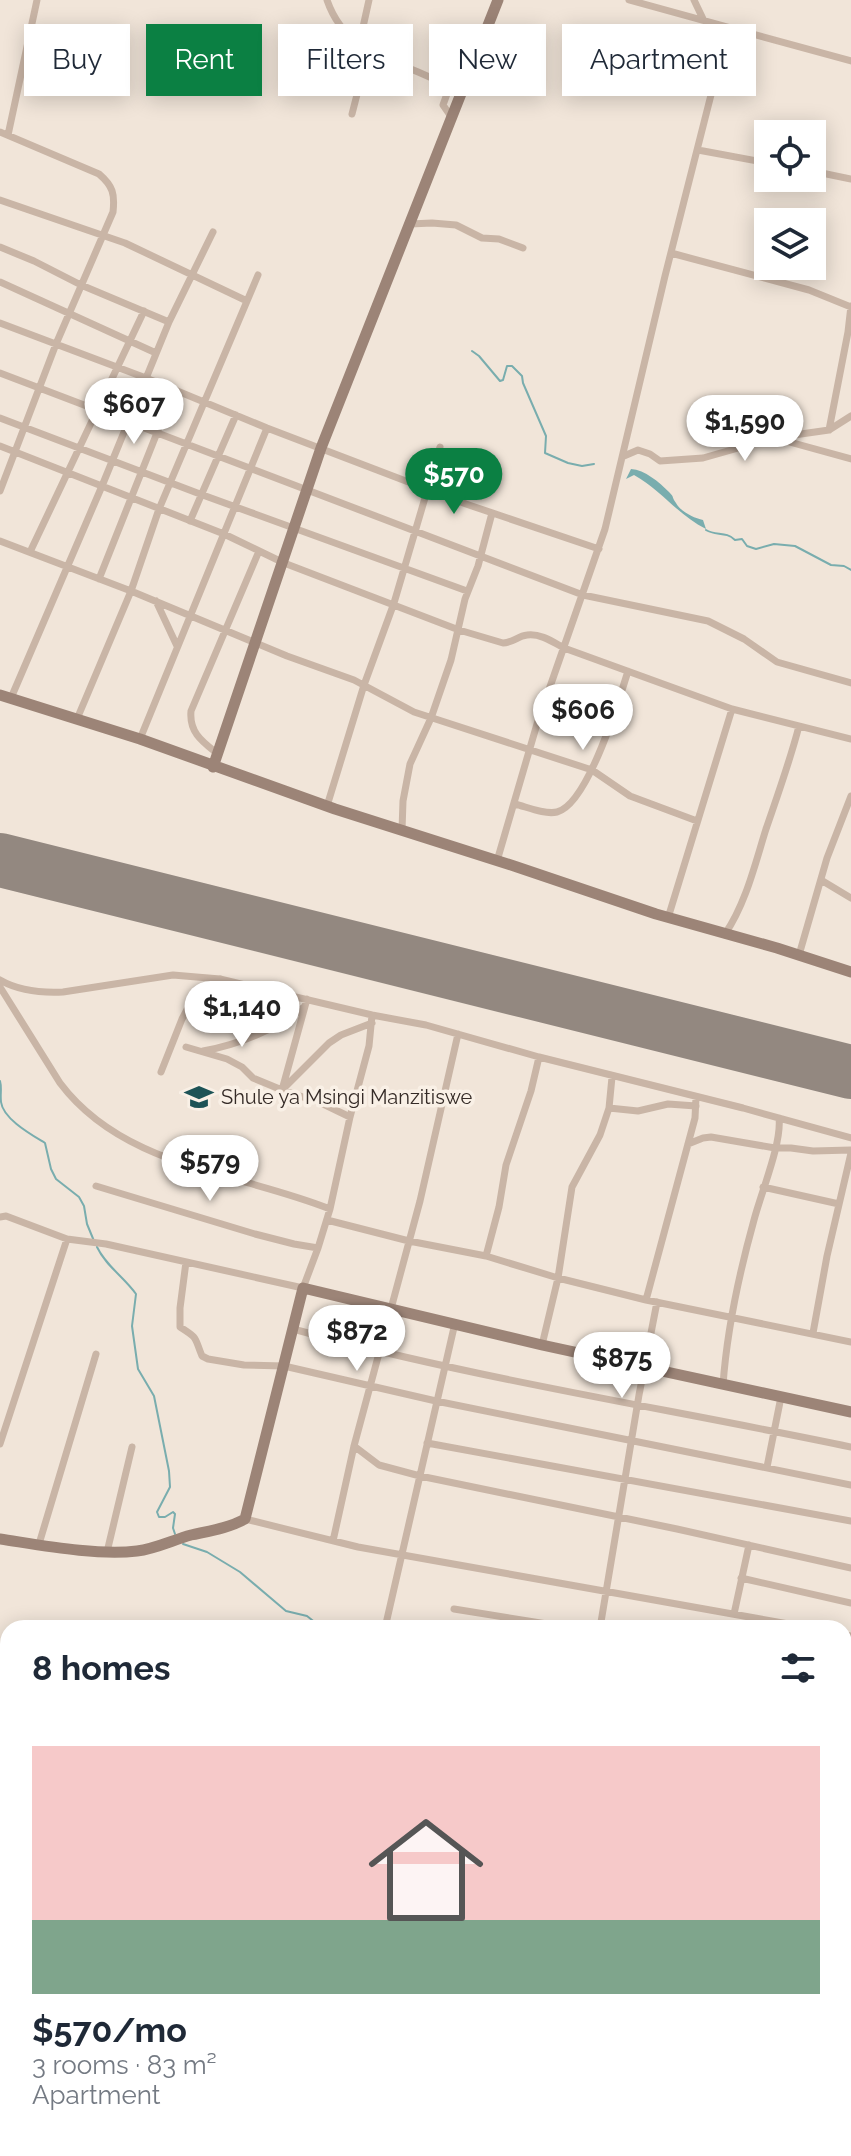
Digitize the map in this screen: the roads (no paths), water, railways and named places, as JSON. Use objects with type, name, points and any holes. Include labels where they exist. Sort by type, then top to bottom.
[{"type":"street","points":[[0,491],[2,479],[68,314],[113,212],[115,195],[110,183],[87,167],[4,133],[37,0]]},
{"type":"street","points":[[327,0],[340,24]]},
{"type":"street","points":[[364,24],[369,0]]},
{"type":"street","points":[[213,767],[321,448],[498,0]]},
{"type":"street","points":[[629,0],[714,24]]},
{"type":"street","points":[[694,0],[704,21]]},
{"type":"street","points":[[756,36],[851,61]]},
{"type":"street","points":[[413,71],[445,85],[448,91],[443,105],[452,118]]},
{"type":"street","points":[[352,114],[357,96]]},
{"type":"street","points":[[497,861],[537,724],[599,549],[711,96]]},
{"type":"street","points":[[698,150],[754,160]]},
{"type":"street","points":[[826,174],[851,179]]},
{"type":"street","points":[[0,200],[145,252],[247,301]]},
{"type":"street","points":[[410,224],[456,225],[482,238],[499,239],[523,248]]},
{"type":"street","points":[[213,232],[169,322],[68,567],[6,696],[668,918],[851,972]]},
{"type":"street","points":[[0,247],[169,322]]},
{"type":"street","points":[[671,253],[809,290],[851,306],[829,430]]},
{"type":"street","points":[[77,719],[131,591],[159,509],[258,275]]},
{"type":"street","points":[[0,282],[156,353]]},
{"type":"street","points":[[30,552],[144,311]]},
{"type":"street","points":[[0,323],[428,490],[599,549]]},
{"type":"street","points":[[0,373],[583,595],[708,621],[744,639],[777,662],[851,683]]},
{"type":"street","points":[[99,579],[174,390]]},
{"type":"street","points":[[190,521],[236,415]]},
{"type":"street","points":[[624,456],[638,450],[660,461],[703,458],[773,438],[829,430],[851,416]]},
{"type":"street","points":[[0,418],[467,591]]},
{"type":"street","points":[[140,739],[267,428]]},
{"type":"street","points":[[773,438],[851,459]]},
{"type":"street","points":[[0,446],[224,534],[284,563],[459,630],[503,643],[526,635],[540,637],[732,709],[851,739]]},
{"type":"street","points":[[327,806],[364,685],[406,567],[440,447]]},
{"type":"street","points":[[402,830],[403,801],[410,764],[431,718],[451,660],[467,591],[492,513]]},
{"type":"street","points":[[0,541],[364,685],[399,705],[431,718],[592,770],[630,796],[697,821]]},
{"type":"street","points":[[218,754],[195,734],[190,718],[259,551]]},
{"type":"street","points":[[156,601],[177,646]]},
{"type":"street","points":[[515,804],[547,812],[567,807],[592,770],[612,723],[628,671]]},
{"type":"street","points":[[668,918],[732,709]]},
{"type":"street","points":[[725,934],[739,910],[799,726]]},
{"type":"street","points":[[799,955],[827,858],[848,814],[851,796]]},
{"type":"street","points":[[821,880],[851,898]]},
{"type":"street","points":[[0,980],[15,987],[45,993],[173,975],[220,979],[372,1019],[426,1025],[696,1102],[779,1118],[851,1138]]},
{"type":"street","points":[[161,1072],[190,1004],[220,979]]},
{"type":"street","points":[[0,987],[70,1096],[101,1124],[125,1139],[185,1164],[330,1209]]},
{"type":"street","points":[[245,1039],[253,1016],[254,987]]},
{"type":"street","points":[[201,1051],[245,1039],[285,1020],[305,1003]]},
{"type":"street","points":[[282,1090],[305,1003]]},
{"type":"street","points":[[282,1090],[329,1043],[372,1019]]},
{"type":"street","points":[[245,1519],[303,1288],[330,1209],[369,1046],[372,1019]]},
{"type":"street","points":[[333,1541],[458,1034]]},
{"type":"street","points":[[186,1047],[236,1063],[253,1078],[350,1117]]},
{"type":"street","points":[[486,1256],[506,1165],[539,1057]]},
{"type":"street","points":[[542,1345],[558,1278],[572,1187],[600,1135],[609,1108],[612,1077]]},
{"type":"street","points":[[609,1108],[638,1111],[696,1102]]},
{"type":"street","points":[[646,1300],[688,1144],[696,1102]]},
{"type":"street","points":[[723,1385],[732,1316],[748,1242],[779,1134],[779,1118]]},
{"type":"street","points":[[688,1144],[711,1137],[775,1148],[851,1152],[813,1333]]},
{"type":"street","points":[[96,1186],[255,1234],[318,1248]]},
{"type":"street","points":[[763,1187],[839,1204]]},
{"type":"street","points":[[0,1217],[6,1216],[67,1239],[106,1244],[391,1307],[542,1345],[851,1412]]},
{"type":"street","points":[[327,1220],[486,1256],[646,1300],[851,1342]]},
{"type":"street","points":[[0,1444],[67,1239]]},
{"type":"street","points":[[186,1262],[179,1323],[180,1327],[193,1334],[202,1356],[244,1365],[284,1366],[436,1401],[851,1485]]},
{"type":"street","points":[[601,1620],[657,1302]]},
{"type":"street","points":[[387,1620],[455,1323]]},
{"type":"street","points":[[293,1329],[379,1351],[637,1406],[851,1447]]},
{"type":"street","points":[[39,1544],[96,1354]]},
{"type":"street","points":[[767,1467],[781,1397]]},
{"type":"street","points":[[427,1443],[851,1521]]},
{"type":"street","points":[[354,1446],[379,1465],[420,1476],[851,1568]]},
{"type":"street","points":[[107,1552],[132,1447]]},
{"type":"street","points":[[0,1539],[107,1552],[141,1551],[245,1519],[402,1555],[767,1620]]},
{"type":"street","points":[[734,1614],[749,1545]]},
{"type":"street","points":[[741,1578],[851,1603]]},
{"type":"street","points":[[454,1609],[522,1620]]},
{"type":"water","points":[[631,469],[656,481],[671,494],[681,509],[703,520],[706,529],[644,481],[634,475],[626,479]]},
{"type":"waterway","points":[[472,351],[500,381],[507,366],[512,366],[522,376],[546,436],[545,453],[568,463],[582,466],[594,464]]},
{"type":"waterway","points":[[706,530],[728,535],[735,540],[742,539],[747,546],[756,549],[774,544],[795,546],[831,565],[851,570]]},
{"type":"waterway","points":[[0,1081],[3,1108],[19,1126],[45,1143],[56,1179],[79,1197],[84,1206],[94,1241]]},
{"type":"waterway","points":[[97,1247],[136,1294],[132,1326],[138,1369],[154,1396],[169,1471],[170,1487],[157,1512],[159,1517],[175,1514],[175,1534]]},
{"type":"waterway","points":[[183,1544],[207,1552],[240,1572],[286,1611],[312,1620]]},
{"type":"place","name":"Shule ya Msingi Manzitiswe","points":[[199,1097]]}]
